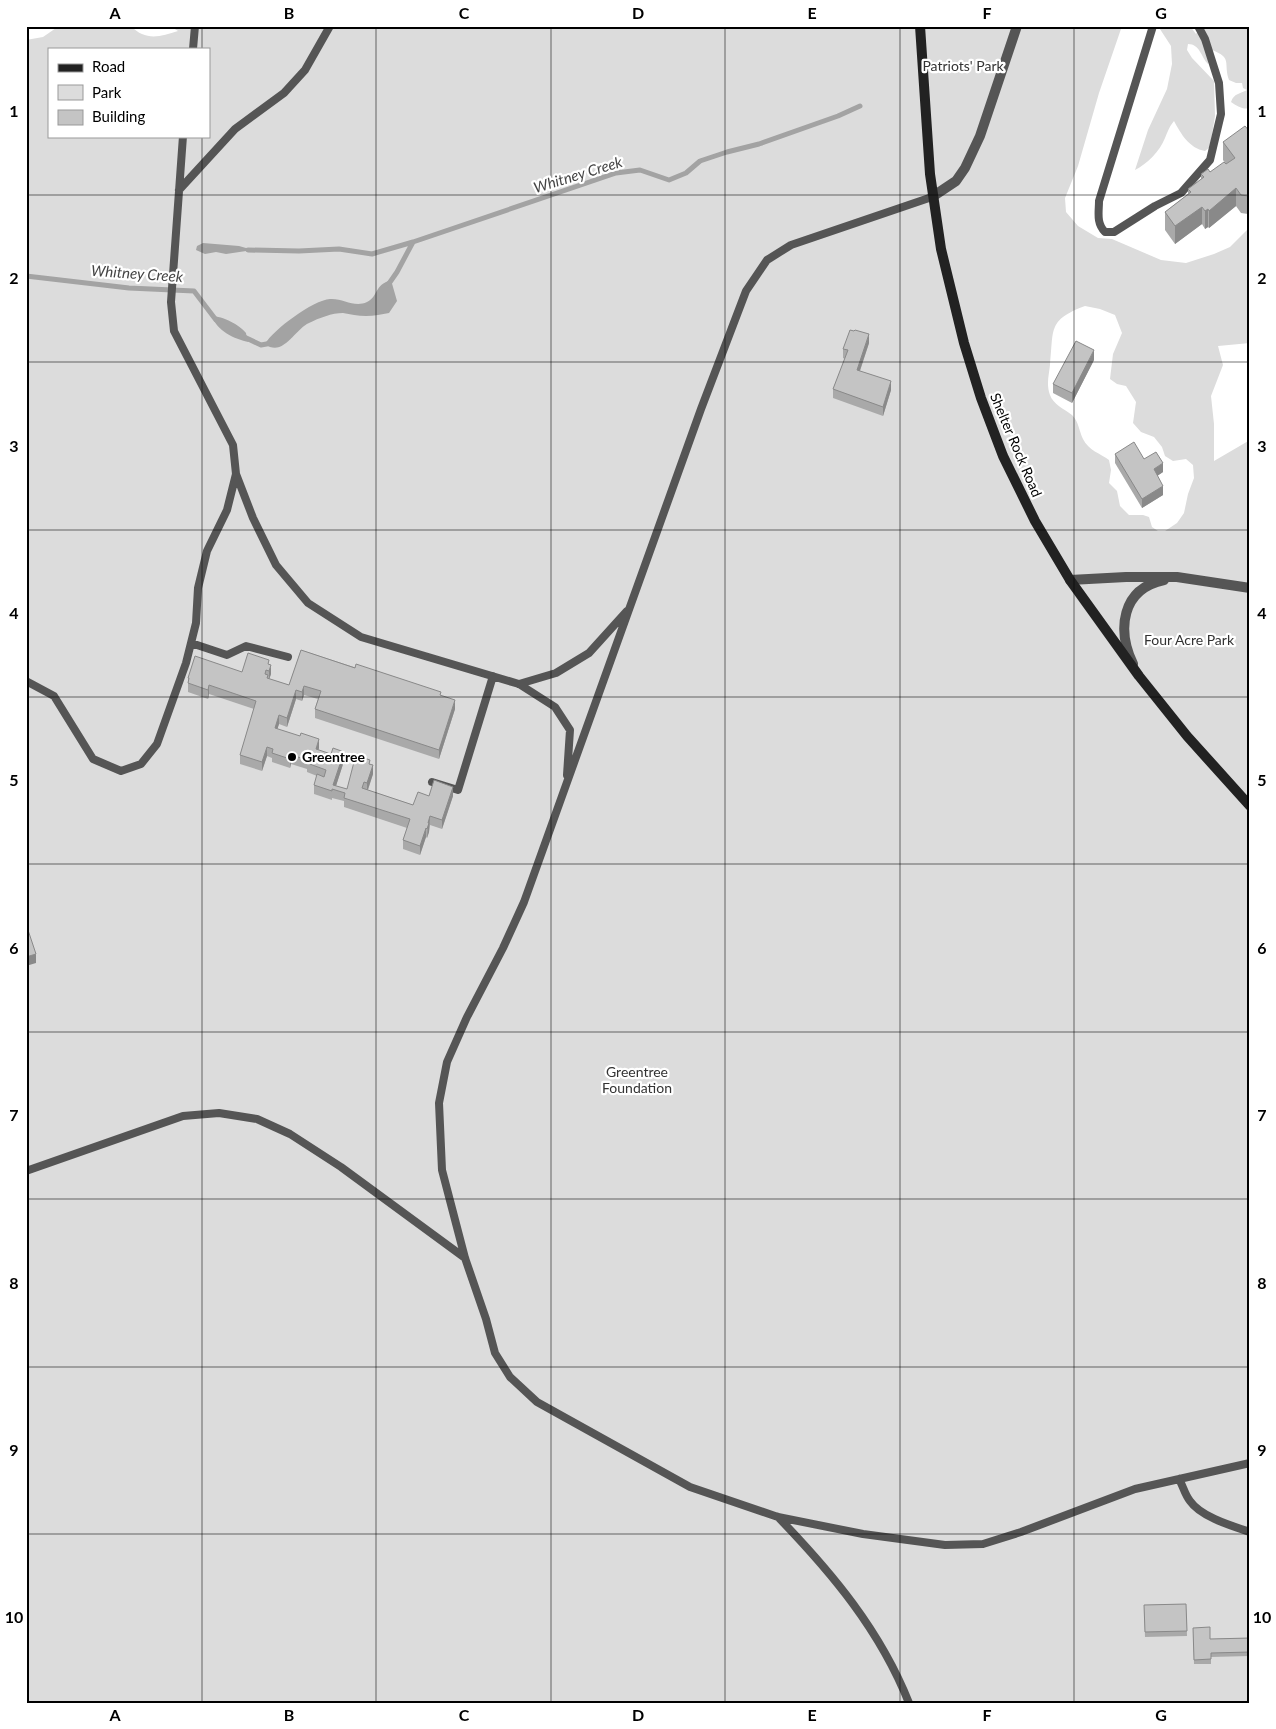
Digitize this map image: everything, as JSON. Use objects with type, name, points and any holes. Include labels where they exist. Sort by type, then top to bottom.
[{"type":"main road","name":"Shelter Rock Road","points":[[920,26],[932,197],[942,249],[964,343],[980,398],[1003,456],[1034,521],[1070,580],[1139,676],[1187,736],[1250,806]]},
{"type":"street","points":[[932,197],[956,181],[965,168],[980,136],[1017,26]]},
{"type":"street","points":[[1070,580],[1177,577],[1250,588]]},
{"type":"street","points":[[1139,676],[1125,642],[1124,626],[1126,613],[1131,600],[1142,588],[1155,582],[1177,577]]},
{"type":"lane","points":[[193,48],[195,26]]},
{"type":"lane","points":[[179,190],[235,129],[284,93],[305,70],[330,26]]},
{"type":"lane","points":[[1154,26],[1099,201],[1098,220],[1105,232],[1114,232],[1155,206],[1181,193],[1210,160],[1222,114],[1219,83],[1205,39],[1198,26]]},
{"type":"lane","points":[[183,138],[172,279],[171,302],[174,331],[233,445],[236,474],[253,518],[276,565],[308,603],[360,637],[519,684],[555,707],[570,730],[566,786]]},
{"type":"lane","points":[[932,197],[791,245],[767,260],[746,291],[524,902],[447,1062],[439,1103],[442,1170],[465,1258],[486,1318],[495,1353],[510,1378],[538,1402],[690,1487],[778,1517],[862,1534],[945,1545],[984,1544],[1135,1489],[1250,1463]]},
{"type":"lane","points":[[26,681],[54,696],[94,759],[121,771],[141,764],[157,744],[186,664],[196,623],[198,588],[207,551],[227,510],[236,474]]},
{"type":"lane","points":[[519,684],[556,673],[589,653],[630,608]]},
{"type":"lane","points":[[191,643],[227,655],[246,646],[288,657]]},
{"type":"lane","points":[[432,782],[458,790],[493,676]]},
{"type":"lane","points":[[26,1171],[183,1116],[219,1113],[257,1120],[290,1134],[341,1167],[465,1258]]},
{"type":"lane","points":[[1179,1479],[1190,1502],[1199,1510],[1220,1522],[1250,1532]]},
{"type":"lane","points":[[778,1517],[806,1546],[848,1596],[879,1641],[898,1674],[909,1703]]},
{"type":"green space","name":"Greentree Foundation","points":[[59,26],[131,26],[136,31],[147,36],[159,36],[178,31],[170,26],[190,26],[192,32],[193,26],[1122,26],[1099,93],[1078,166],[1065,198],[1066,212],[1078,226],[1098,238],[1112,239],[1161,260],[1186,263],[1230,247],[1250,227],[1250,343],[1218,346],[1223,365],[1211,396],[1214,424],[1214,461],[1250,440],[1250,1703],[26,1703],[26,40],[43,37]],"holes":[[[1085,306],[1115,315],[1122,333],[1113,354],[1110,379],[1117,384],[1126,386],[1136,402],[1133,423],[1141,432],[1154,437],[1162,447],[1165,456],[1173,461],[1186,459],[1193,465],[1194,478],[1184,513],[1177,523],[1165,531],[1158,531],[1152,527],[1149,517],[1129,515],[1120,506],[1117,491],[1109,483],[1111,470],[1109,460],[1085,443],[1078,424],[1072,415],[1056,404],[1050,395],[1048,380],[1053,335],[1058,322],[1064,316]]]},
{"type":"green space","points":[[1158,26],[1190,26],[1196,34],[1201,26],[1250,26],[1250,108],[1242,108],[1231,102],[1236,95],[1247,90],[1243,88],[1242,83],[1229,80],[1223,56],[1212,50],[1208,64],[1198,48],[1188,44],[1187,50],[1192,58],[1214,81],[1215,116],[1210,147],[1205,151],[1194,147],[1174,121],[1163,143],[1156,152],[1148,161],[1135,170],[1148,130],[1167,89],[1172,64],[1171,46]]},
{"type":"shaded area","points":[[203,243],[239,246],[253,250],[226,254],[216,252],[205,254],[196,250],[197,246]]},
{"type":"shaded area","points":[[391,280],[397,301],[389,313],[369,316],[343,313],[330,315],[304,326],[283,345],[271,347],[265,344],[276,331],[314,304],[330,299],[362,304],[370,300],[382,285]]},
{"type":"shaded area","points":[[212,316],[226,319],[240,327],[246,333],[249,342],[227,334],[218,326]]},
{"type":"building","points":[[1245,126],[1250,132],[1250,178],[1247,179],[1250,180],[1250,195],[1241,195],[1236,188],[1209,211],[1208,209],[1205,211],[1202,207],[1175,226],[1165,212],[1191,192],[1188,189],[1204,177],[1201,174],[1208,169],[1210,172],[1224,162],[1226,164],[1235,158],[1223,142]]},
{"type":"building","points":[[850,330],[869,334],[857,370],[891,381],[883,407],[833,389],[848,350],[843,349]]},
{"type":"building","points":[[1076,341],[1094,350],[1072,393],[1053,384]]},
{"type":"building","points":[[1134,442],[1144,459],[1156,452],[1163,463],[1154,469],[1163,486],[1142,499],[1115,454]]},
{"type":"building","name":"Greentree","points":[[301,650],[355,668],[356,664],[441,692],[440,695],[455,700],[439,750],[315,709],[321,691],[304,686],[302,692],[296,690],[287,718],[279,715],[275,728],[300,736],[301,733],[319,739],[316,749],[331,754],[333,748],[344,752],[333,785],[347,789],[354,762],[358,756],[370,760],[369,764],[373,765],[367,783],[364,782],[362,788],[413,805],[418,792],[429,796],[434,780],[453,787],[442,820],[430,816],[420,846],[403,840],[410,819],[344,798],[345,793],[314,785],[317,774],[324,777],[326,770],[307,763],[308,760],[291,755],[290,759],[272,753],[273,749],[267,747],[262,762],[240,755],[256,701],[209,685],[208,690],[188,683],[195,656],[242,672],[248,653],[269,660],[268,664],[271,665],[269,671],[266,670],[267,678],[289,685]]},
{"type":"building","points":[[26,930],[28,930],[36,954],[26,957]]},
{"type":"building","points":[[1186,1604],[1187,1631],[1145,1632],[1144,1605]]},
{"type":"building","points":[[1210,1627],[1210,1639],[1250,1638],[1250,1652],[1211,1653],[1211,1659],[1194,1660],[1193,1628]]},
{"type":"waterway","name":"Whitney Creek","points":[[388,285],[413,242],[616,173],[640,170],[669,180],[686,173],[700,161],[759,144],[838,116],[860,106]]},
{"type":"waterway","name":"Whitney Creek","points":[[248,250],[299,251],[339,249],[372,254],[413,242]]},
{"type":"waterway","name":"Whitney Creek","points":[[26,276],[129,288],[194,291],[216,320]]},
{"type":"waterway","name":"Whitney Creek","points":[[242,336],[261,345],[272,343]]},
{"type":"place","name":"Greentree","points":[[292,757]]},
{"type":"park label","name":"Patriots' Park","points":[[963,66]]},
{"type":"park label","name":"Four Acre Park","points":[[1189,640]]}]
